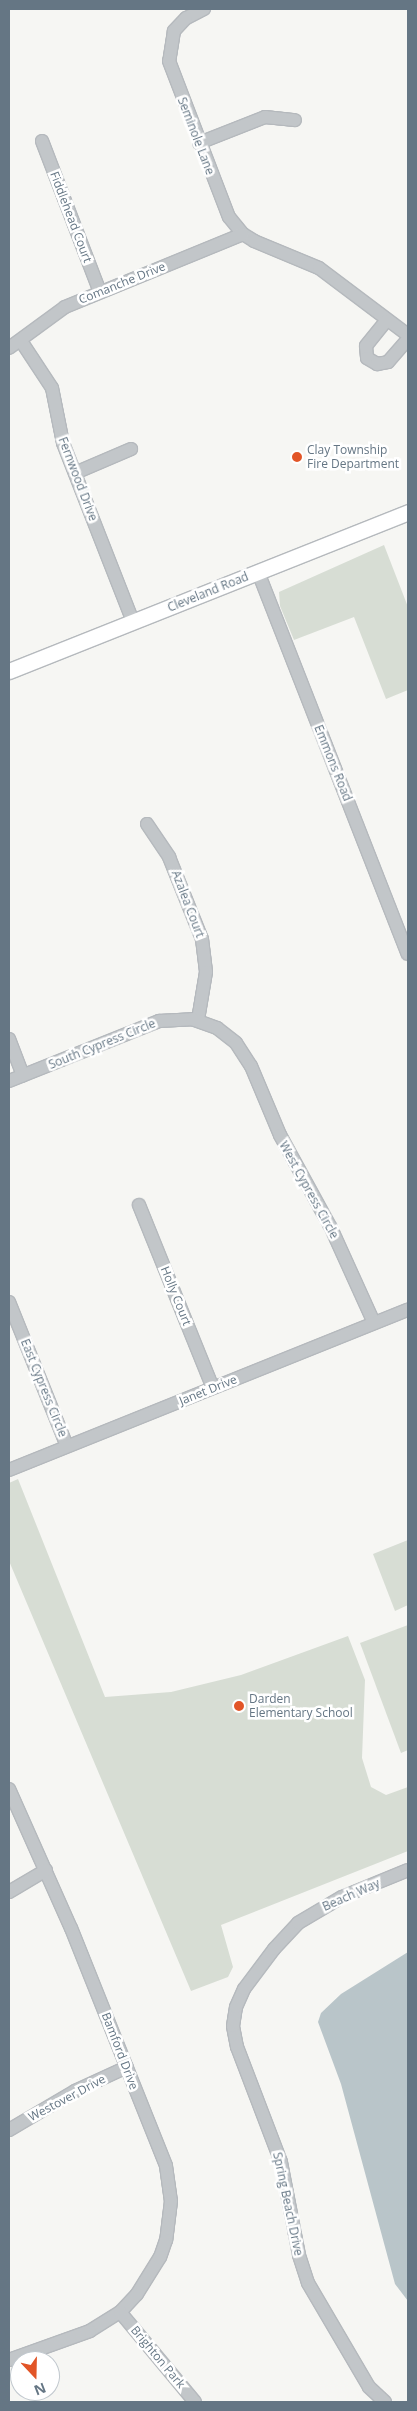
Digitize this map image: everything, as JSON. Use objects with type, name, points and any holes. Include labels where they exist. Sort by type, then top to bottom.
[{"type":"main road","name":"Cleveland Road","points":[[9,671],[408,512]]},
{"type":"street","name":"Seminole Lane","points":[[204,9],[186,18],[174,31],[168,50],[170,68],[223,207],[243,234]]},
{"type":"street","points":[[199,143],[265,118],[295,120]]},
{"type":"street","name":"Fiddlehead Court","points":[[42,141],[100,292]]},
{"type":"street","points":[[243,234],[319,268],[408,337],[388,362],[377,364],[367,358],[366,346],[386,321]]},
{"type":"street","name":"Comanche Drive","points":[[9,348],[65,307],[243,234]]},
{"type":"street","name":"Fernwood Drive","points":[[20,341],[52,388],[60,433],[133,622]]},
{"type":"street","points":[[75,473],[131,450]]},
{"type":"street","name":"Emmons Road","points":[[258,572],[408,954]]},
{"type":"street","name":"Azalea Court","points":[[147,824],[169,857],[202,939],[206,972],[198,1020]]},
{"type":"street","name":"South Cypress Circle","points":[[9,1081],[140,1027],[171,1019],[198,1020]]},
{"type":"street","name":"West Cypress Circle","points":[[198,1020],[226,1034],[243,1052],[286,1150],[332,1228],[374,1323]]},
{"type":"street","points":[[9,1039],[24,1075]]},
{"type":"street","name":"Holly Court","points":[[139,1205],[213,1388]]},
{"type":"street","name":"East Cypress Circle","points":[[9,1302],[67,1446]]},
{"type":"street","name":"Janet Drive","points":[[9,1470],[408,1310]]},
{"type":"street","name":"Bamford Drive","points":[[9,1789],[46,1870],[166,2166],[171,2201],[166,2240],[160,2257],[137,2294],[120,2312],[90,2331],[9,2360]]},
{"type":"street","points":[[9,1892],[46,1870]]},
{"type":"street","name":"Beach Way","points":[[258,1969],[287,1934],[313,1912],[408,1870]]},
{"type":"street","name":"Spring Beach Drive","points":[[258,1969],[236,2007],[235,2040],[281,2162],[298,2255],[308,2283],[358,2371],[383,2401]]},
{"type":"street","name":"Westover Drive","points":[[9,2130],[75,2092],[127,2068]]},
{"type":"street","name":"Brighton Park","points":[[120,2312],[195,2402]]},
{"type":"shaded area","points":[[384,545],[408,607],[408,690],[386,699],[354,617],[294,640],[280,606],[279,592]]},
{"type":"shaded area","points":[[18,1479],[105,1697],[171,1692],[241,1675],[348,1636],[365,1680],[362,1758],[371,1787],[386,1795],[408,1787],[408,1851],[221,1925],[233,1967],[228,1977],[191,1991],[9,1561],[9,1483]]},
{"type":"shaded area","points":[[408,1540],[408,1605],[395,1611],[373,1554]]},
{"type":"shaded area","points":[[408,1625],[408,1750],[401,1753],[360,1643]]},
{"type":"shaded area","points":[[408,1952],[408,2301],[395,2284],[341,2084],[318,2022],[321,2013],[341,1994]]},
{"type":"place","name":"Clay Township Fire Department","points":[[297,457]]},
{"type":"place","name":"Darden Elementary School","points":[[239,1706]]}]
